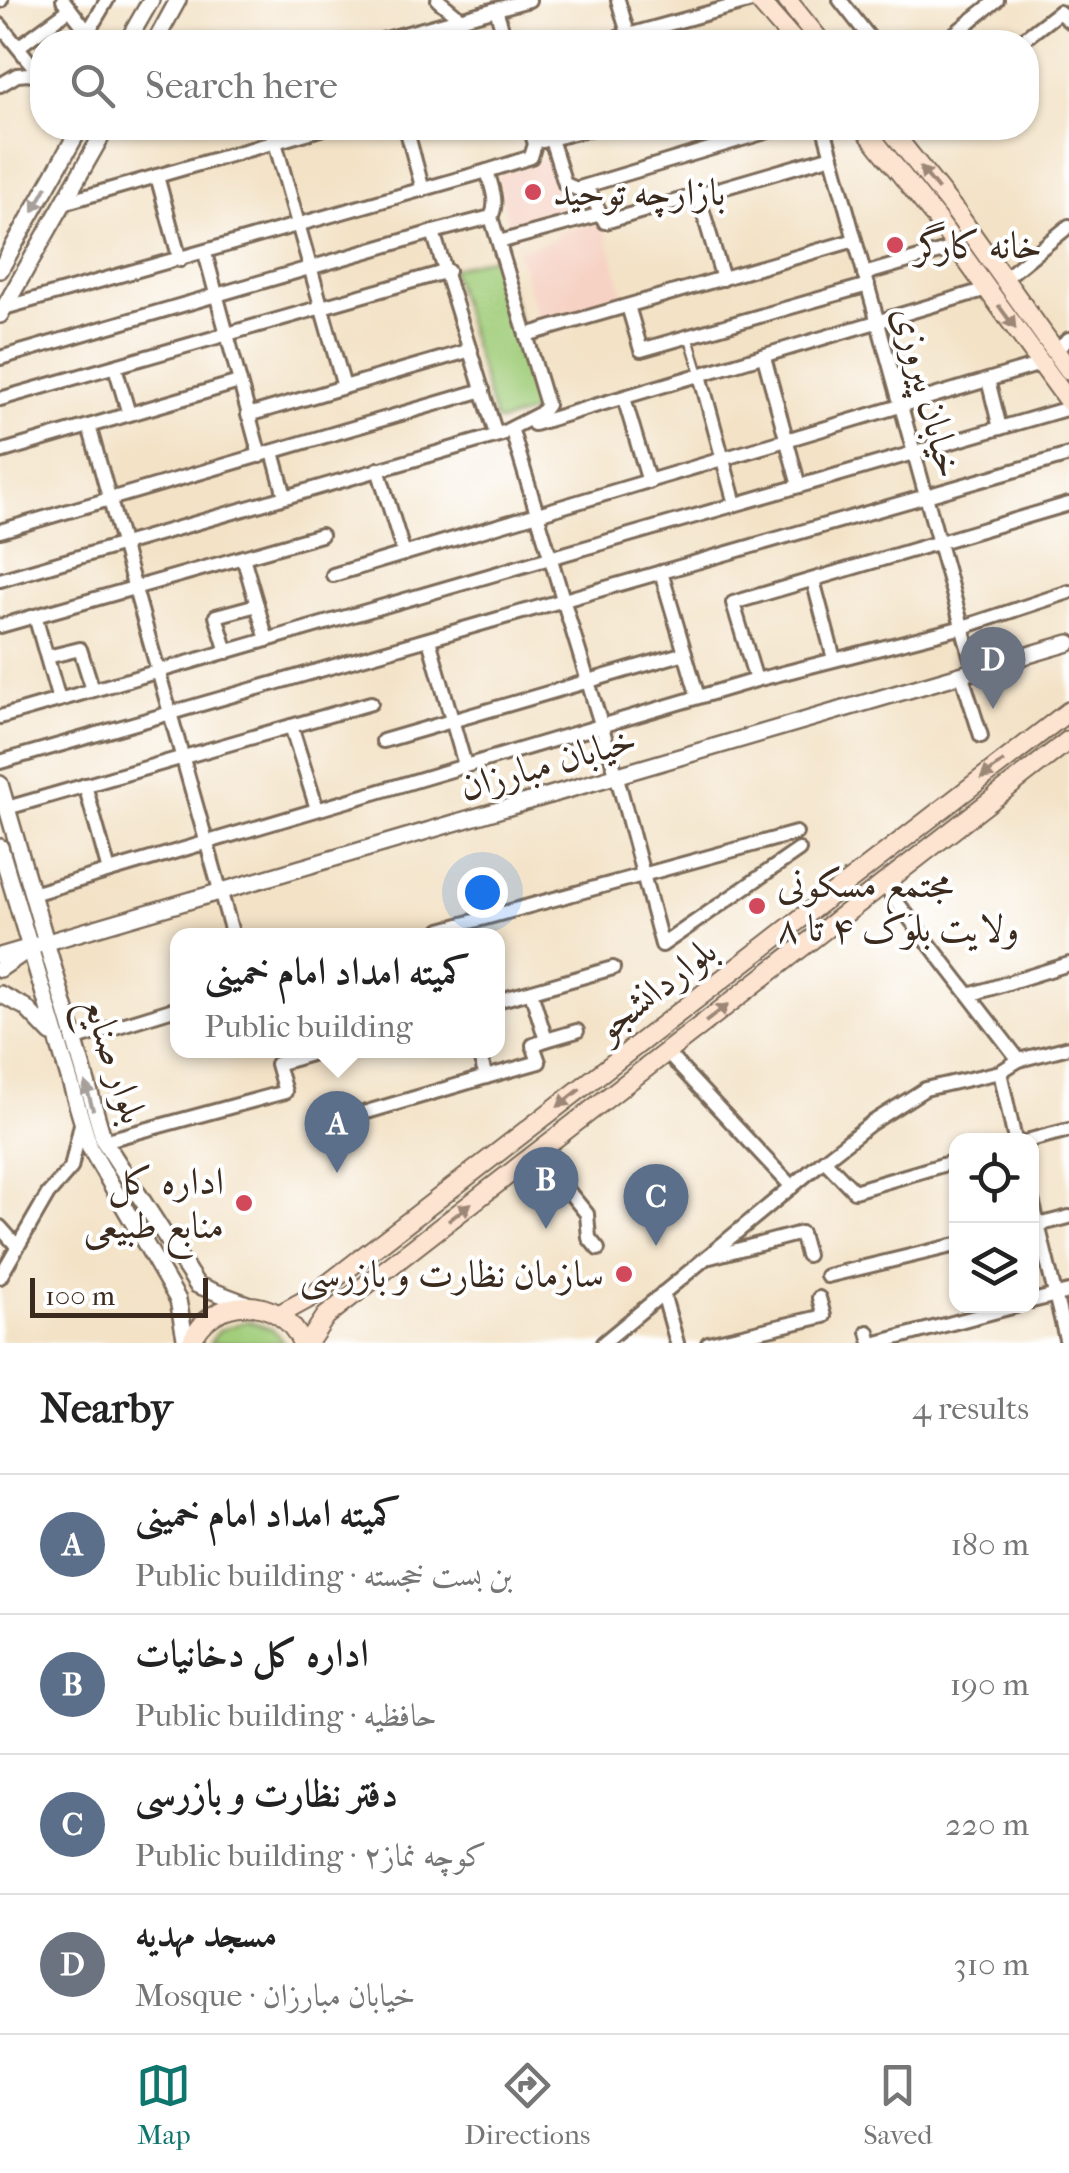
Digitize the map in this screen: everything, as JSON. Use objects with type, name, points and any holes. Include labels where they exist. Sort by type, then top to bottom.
[{"type":"main road","points":[[757,0],[784,30]]},
{"type":"main road","points":[[787,0],[811,30]]},
{"type":"main road","points":[[873,140],[987,289],[1055,351],[1069,405]]},
{"type":"main road","points":[[906,140],[1069,370]]},
{"type":"main road","name":"بلواردانشجو","points":[[280,1314],[312,1298],[1069,711]]},
{"type":"main road","name":"بلواردانشجو","points":[[305,1343],[326,1316],[1069,740]]},
{"type":"main road","points":[[188,1343],[209,1317],[227,1307],[247,1304],[280,1314],[305,1343]]},
{"type":"street","points":[[88,30],[107,0]]},
{"type":"street","points":[[134,30],[151,0]]},
{"type":"street","points":[[161,30],[178,0]]},
{"type":"street","points":[[438,0],[461,19]]},
{"type":"street","points":[[420,30],[530,0]]},
{"type":"street","points":[[618,0],[627,30]]},
{"type":"street","points":[[659,30],[757,0]]},
{"type":"street","points":[[840,0],[864,30]]},
{"type":"street","points":[[959,30],[997,0]]},
{"type":"street","points":[[38,30],[66,4],[81,30]]},
{"type":"street","points":[[496,9],[502,30]]},
{"type":"street","points":[[1036,30],[1059,12],[1067,18]]},
{"type":"street","points":[[0,25],[30,62]]},
{"type":"street","points":[[18,48],[30,37]]},
{"type":"street","points":[[0,85],[17,75],[30,74]]},
{"type":"street","points":[[0,270],[73,140]]},
{"type":"street","points":[[2,311],[99,140]]},
{"type":"street","points":[[64,203],[157,176],[256,140]]},
{"type":"street","points":[[275,140],[344,386]]},
{"type":"street","points":[[409,140],[423,190]]},
{"type":"street","points":[[2,311],[531,157],[534,140]]},
{"type":"street","points":[[535,144],[548,140]]},
{"type":"street","points":[[551,140],[565,184],[591,195],[603,218]]},
{"type":"street","points":[[579,188],[739,140]]},
{"type":"street","name":"خیابان پیروزی","points":[[827,140],[962,628],[981,736]]},
{"type":"street","points":[[498,242],[698,195],[832,156]]},
{"type":"street","points":[[0,358],[491,216],[493,192],[487,171]]},
{"type":"street","points":[[157,176],[180,260]]},
{"type":"street","points":[[698,195],[722,279]]},
{"type":"street","points":[[433,232],[494,431],[507,432],[541,413],[547,405],[491,216]]},
{"type":"street","points":[[1004,279],[1069,226]]},
{"type":"street","points":[[526,336],[856,240]]},
{"type":"street","points":[[628,306],[641,350],[957,247]]},
{"type":"street","points":[[205,253],[248,415],[285,496]]},
{"type":"street","points":[[0,399],[448,271]]},
{"type":"street","points":[[0,580],[987,289]]},
{"type":"street","points":[[248,415],[471,350]]},
{"type":"street","points":[[333,574],[988,380],[1055,351]]},
{"type":"street","points":[[764,356],[799,486]]},
{"type":"street","points":[[116,366],[130,414]]},
{"type":"street","points":[[700,375],[736,504]]},
{"type":"street","points":[[988,380],[1000,428]]},
{"type":"street","points":[[0,452],[239,382]]},
{"type":"street","points":[[0,531],[482,390]]},
{"type":"street","points":[[624,398],[648,482]]},
{"type":"street","points":[[0,717],[1069,405]]},
{"type":"street","points":[[89,426],[231,928]]},
{"type":"street","points":[[507,432],[538,514],[617,777],[662,945],[799,850]]},
{"type":"street","points":[[0,762],[1069,455]]},
{"type":"street","points":[[378,469],[404,554]]},
{"type":"street","points":[[756,680],[733,604],[1068,508]]},
{"type":"street","points":[[0,626],[321,535]]},
{"type":"street","points":[[243,558],[268,640]]},
{"type":"street","points":[[661,572],[698,697]]},
{"type":"street","points":[[813,580],[834,659]]},
{"type":"street","points":[[32,894],[756,680],[962,628],[1069,592]]},
{"type":"street","points":[[228,652],[216,616],[257,605]]},
{"type":"street","points":[[36,616],[59,700]]},
{"type":"street","points":[[429,640],[465,766]]},
{"type":"street","name":"خیابان مبارزان","points":[[0,956],[1069,643]]},
{"type":"street","points":[[48,657],[80,649],[93,690]]},
{"type":"street","points":[[382,741],[685,653]]},
{"type":"street","points":[[7,808],[371,703]]},
{"type":"street","points":[[292,726],[317,809]]},
{"type":"street","name":"بلوار صنایع","points":[[0,784],[32,894],[38,946]]},
{"type":"street","points":[[85,785],[109,871]]},
{"type":"street","points":[[460,928],[796,833]]},
{"type":"street","name":"بلوار صنایع","points":[[0,847],[38,946],[65,1041],[81,1122],[101,1169],[178,1300],[188,1343]]},
{"type":"street","points":[[883,884],[1019,1060]]},
{"type":"street","points":[[0,969],[38,946]]},
{"type":"street","points":[[968,995],[1069,964]]},
{"type":"street","points":[[505,999],[614,968]]},
{"type":"street","points":[[531,992],[546,1040]]},
{"type":"street","points":[[0,994],[25,1007],[65,1041],[170,1010]]},
{"type":"street","points":[[343,1119],[539,1062],[532,1044],[577,1031]]},
{"type":"street","name":"بلوار صنایع","points":[[65,1041],[104,1141],[197,1285],[247,1304]]},
{"type":"street","points":[[603,1343],[824,1160],[926,1088],[1000,1072],[1019,1060],[1069,1046]]},
{"type":"street","points":[[666,1052],[792,1187]]},
{"type":"street","points":[[104,1141],[286,1092],[277,1064],[297,1058]]},
{"type":"street","points":[[480,1058],[486,1077]]},
{"type":"street","points":[[1000,1072],[1013,1133]]},
{"type":"street","points":[[0,1277],[48,1194],[70,1168],[81,1122]]},
{"type":"street","points":[[1039,1138],[1069,1130]]},
{"type":"street","points":[[537,1153],[587,1214],[590,1238],[598,1249]]},
{"type":"street","points":[[824,1160],[854,1191],[949,1163]]},
{"type":"street","points":[[1039,1225],[1069,1217]]},
{"type":"street","points":[[0,1228],[16,1245]]},
{"type":"street","points":[[705,1259],[801,1232],[807,1255]]},
{"type":"street","points":[[1039,1236],[1062,1293],[1068,1343]]},
{"type":"street","points":[[827,1276],[949,1246]]},
{"type":"street","points":[[664,1293],[677,1343]]},
{"type":"street","points":[[708,1343],[824,1316],[819,1298]]},
{"type":"street","points":[[872,1339],[985,1313]]},
{"type":"lane","points":[[688,336],[700,375]]},
{"type":"shaded area","name":"بازارچه توحید","points":[[549,156],[559,186],[569,199],[585,201],[585,207],[510,229],[497,176]]},
{"type":"shaded area","points":[[602,220],[625,300],[540,325],[518,250],[557,239],[556,233]]},
{"type":"green space","points":[[499,255],[544,405],[541,410],[500,422],[495,420],[451,269]]},
{"type":"green space","points":[[246,1321],[273,1329],[284,1343],[209,1343],[220,1330]]},
{"type":"place","name":"بازارچه توحید","points":[[533,192]]},
{"type":"place","name":"خانه کارگر","points":[[895,245]]},
{"type":"place","name":"مسجد مهدیه","points":[[993,709]]},
{"type":"place","name":"مجتمع مسکونی ولایت بلوک ۴ تا ۸","points":[[757,906]]},
{"type":"place","name":"کمیته امداد امام خمینی","points":[[337,1173]]},
{"type":"place","name":"اداره کل منابع طبیعی","points":[[244,1203]]},
{"type":"place","name":"اداره کل دخانیات","points":[[546,1229]]},
{"type":"place","name":"دفتر نظارت و بازرسی","points":[[656,1246]]},
{"type":"place","name":"سازمان نظارت و بازرسی","points":[[624,1274]]}]
